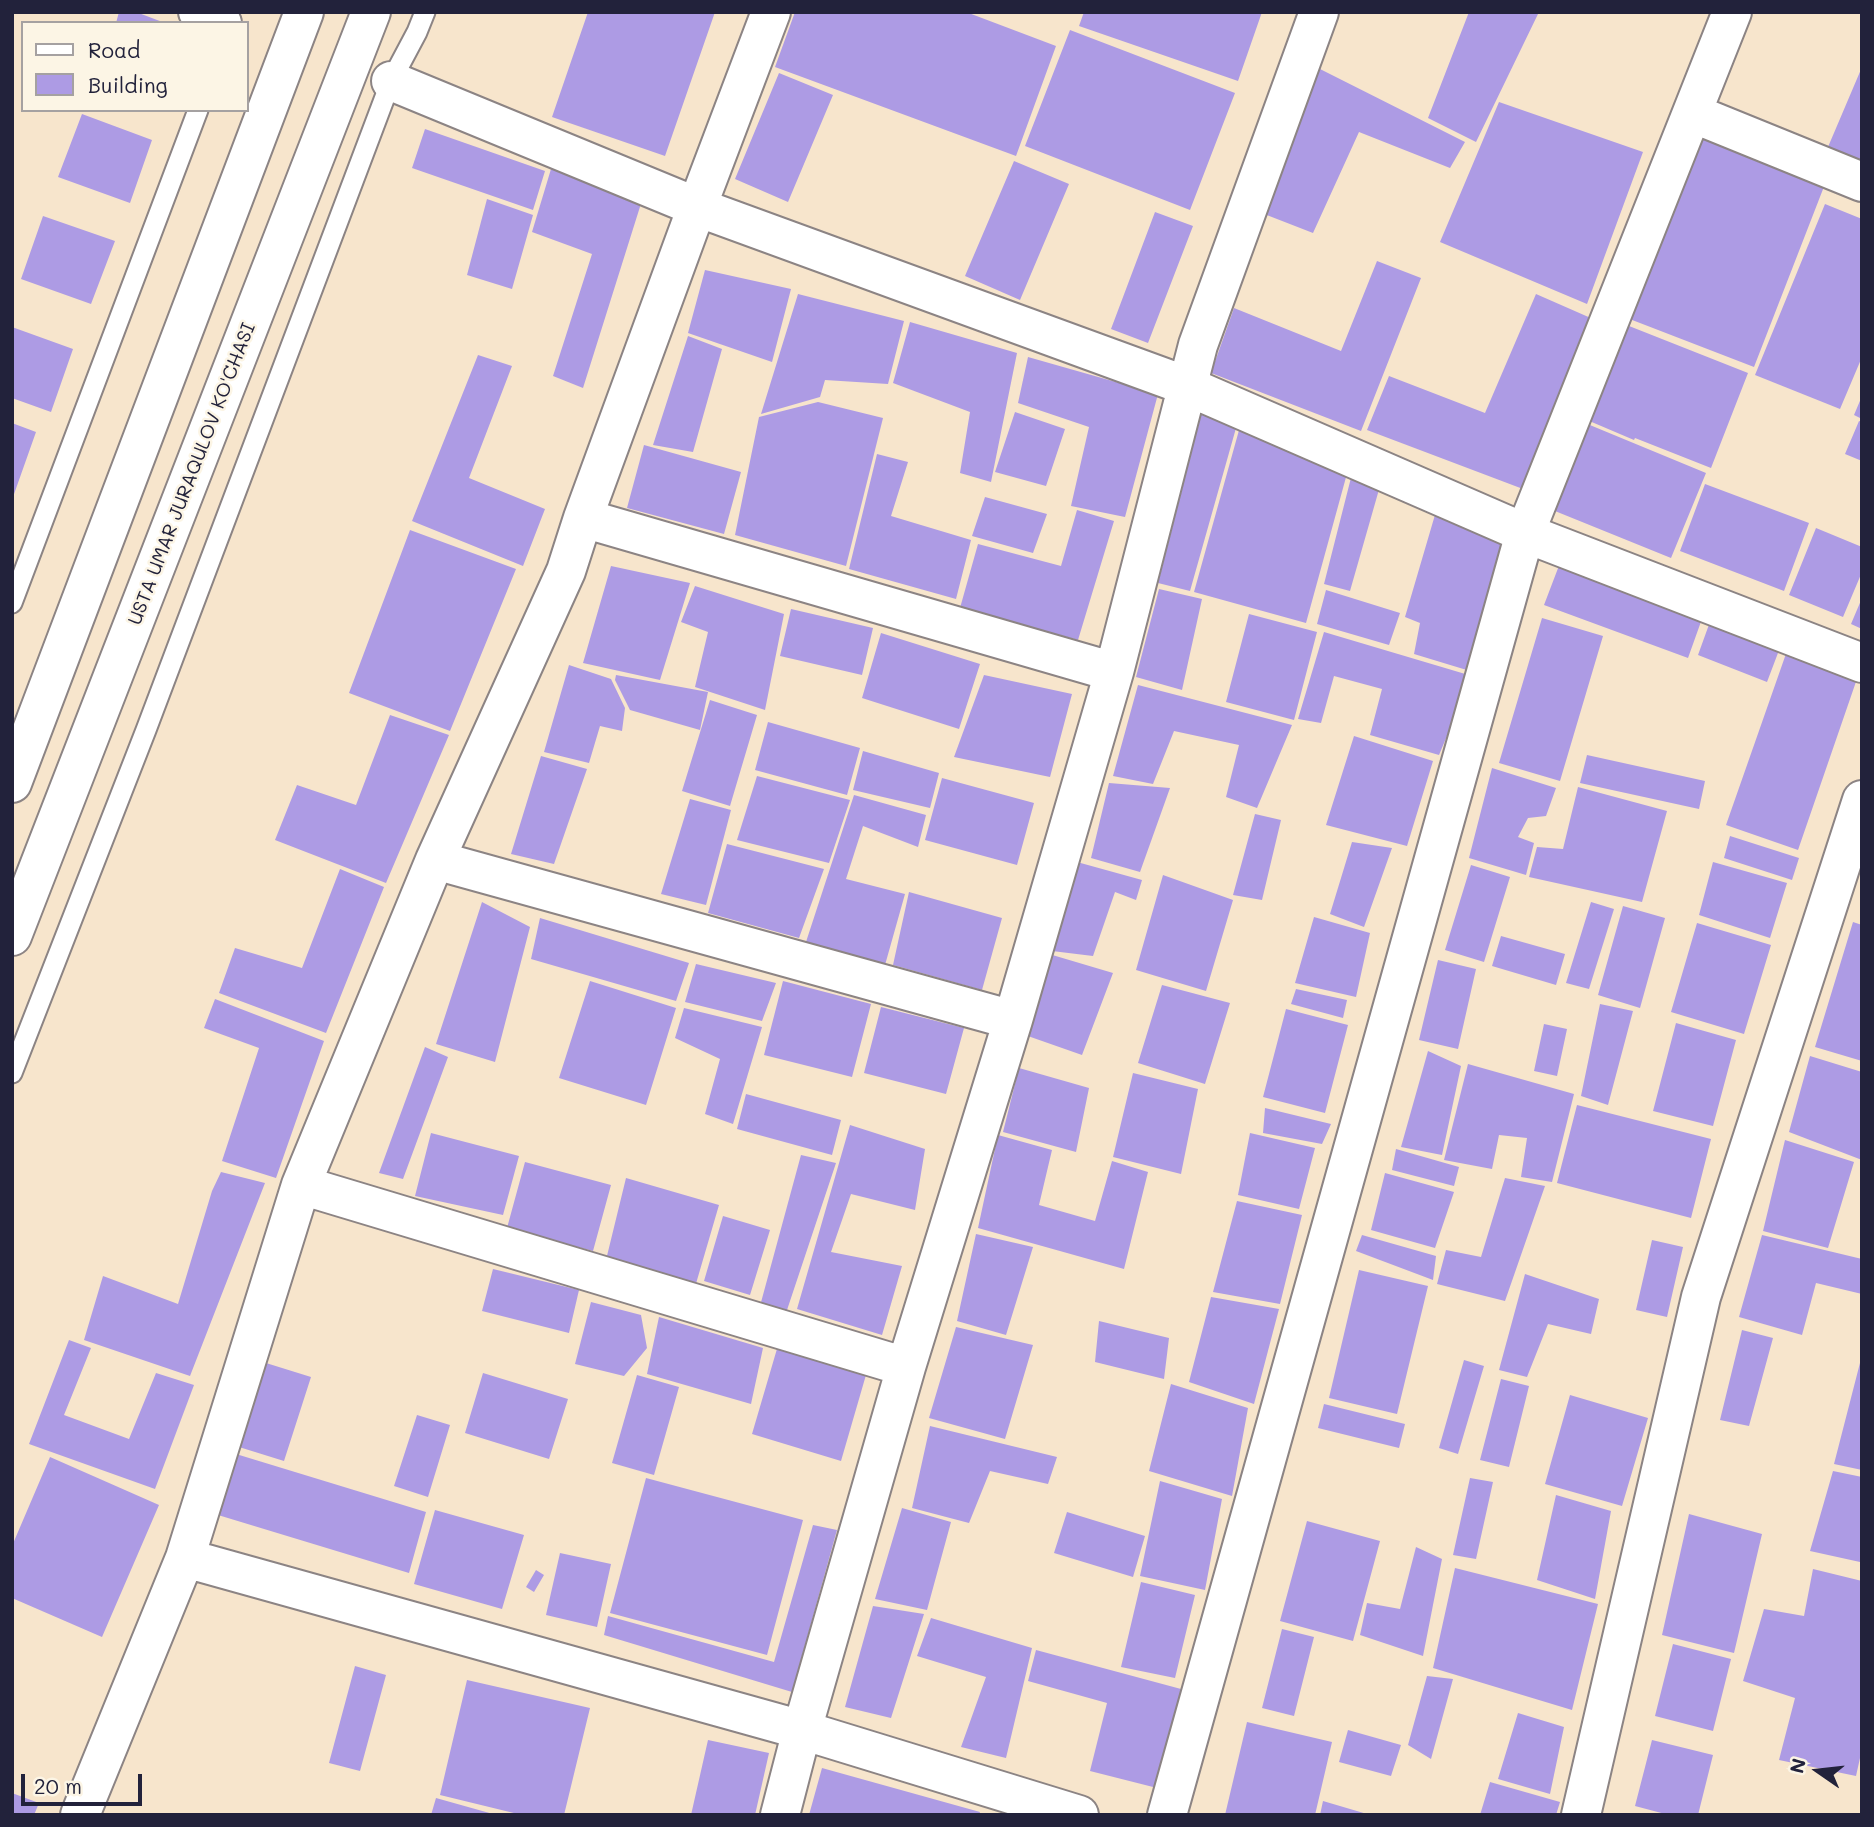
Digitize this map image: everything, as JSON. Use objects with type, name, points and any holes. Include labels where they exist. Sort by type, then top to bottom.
[{"type":"street","points":[[198,12],[218,21]]},
{"type":"street","points":[[12,782],[304,12]]},
{"type":"street","name":"USTA UMAR JURAQULOV KO'CHASI","points":[[12,936],[371,12]]},
{"type":"street","points":[[80,1815],[185,1558],[302,1185],[435,860],[566,571],[697,207],[771,12]]},
{"type":"street","points":[[780,1815],[906,1367],[1013,1020],[1114,672],[1198,345],[1319,12]]},
{"type":"street","points":[[1167,1815],[1525,533],[1732,12]]},
{"type":"street","points":[[391,81],[697,207],[1187,386],[1525,533],[1862,663]]},
{"type":"street","points":[[1692,113],[1862,182]]},
{"type":"street","points":[[583,518],[1114,672]]},
{"type":"street","points":[[1581,1815],[1701,1297],[1862,800]]},
{"type":"street","points":[[435,860],[1013,1020]]},
{"type":"street","points":[[302,1185],[906,1367]]},
{"type":"street","points":[[185,1558],[802,1730],[1079,1815]]},
{"type":"lane","points":[[12,1073],[146,730],[391,81],[425,12]]},
{"type":"lane","points":[[12,603],[197,112]]},
{"type":"building","points":[[119,12],[136,12],[160,21],[117,21]]},
{"type":"building","points":[[588,12],[715,12],[665,156],[552,117]]},
{"type":"building","points":[[795,12],[966,12],[1056,46],[1016,156],[775,67]]},
{"type":"building","points":[[1084,12],[1262,12],[1238,81],[1079,26]]},
{"type":"building","points":[[1469,12],[1538,14],[1476,142],[1428,118]]},
{"type":"building","points":[[1070,30],[1235,93],[1190,210],[1025,146]]},
{"type":"building","points":[[1862,67],[1862,161],[1828,147]]},
{"type":"building","points":[[1318,68],[1465,142],[1450,168],[1359,132],[1313,233],[1259,212]]},
{"type":"building","points":[[779,73],[833,95],[788,202],[735,179]]},
{"type":"building","points":[[1499,102],[1643,152],[1587,304],[1440,242]]},
{"type":"building","points":[[82,114],[152,140],[130,203],[58,177]]},
{"type":"building","points":[[425,129],[545,171],[533,210],[412,168]]},
{"type":"building","points":[[1697,135],[1825,184],[1754,367],[1627,318]]},
{"type":"building","points":[[1014,161],[1069,184],[1020,300],[965,276]]},
{"type":"building","points":[[551,169],[644,194],[583,388],[553,376],[592,254],[532,232]]},
{"type":"building","points":[[487,199],[533,215],[512,289],[467,275]]},
{"type":"building","points":[[1825,204],[1862,219],[1862,357],[1840,409],[1755,375]]},
{"type":"building","points":[[1155,212],[1193,226],[1148,343],[1111,329]]},
{"type":"building","points":[[43,216],[115,241],[91,304],[21,279]]},
{"type":"building","points":[[1377,261],[1421,278],[1361,431],[1211,373],[1234,308],[1341,351]]},
{"type":"building","points":[[705,270],[791,289],[772,362],[688,333]]},
{"type":"building","points":[[798,294],[904,321],[888,384],[825,380],[820,397],[761,414]]},
{"type":"building","points":[[1536,294],[1593,319],[1523,489],[1367,430],[1389,376],[1485,413]]},
{"type":"building","points":[[910,322],[1017,353],[991,482],[960,473],[970,412],[893,383]]},
{"type":"building","points":[[1624,324],[1748,373],[1711,468],[1587,420]]},
{"type":"building","points":[[12,327],[73,349],[51,412],[12,398]]},
{"type":"building","points":[[688,336],[722,349],[693,452],[653,445]]},
{"type":"building","points":[[478,355],[512,366],[469,478],[545,509],[523,566],[412,521]]},
{"type":"building","points":[[1028,357],[1158,394],[1125,517],[1071,506],[1089,427],[1018,403]]},
{"type":"building","points":[[1862,396],[1862,419],[1854,415]]},
{"type":"building","points":[[818,402],[883,418],[846,566],[735,535],[759,417]]},
{"type":"building","points":[[1202,411],[1238,421],[1190,591],[1158,583]]},
{"type":"building","points":[[1015,412],[1065,429],[1046,486],[995,472]]},
{"type":"building","points":[[1859,421],[1862,422],[1862,461],[1845,454]]},
{"type":"building","points":[[12,423],[36,432],[13,497],[12,497]]},
{"type":"building","points":[[1241,423],[1351,459],[1306,623],[1194,592]]},
{"type":"building","points":[[1585,423],[1706,473],[1671,558],[1550,509]]},
{"type":"building","points":[[644,445],[741,472],[724,534],[627,508]]},
{"type":"building","points":[[877,454],[908,462],[891,516],[971,540],[956,599],[849,569]]},
{"type":"building","points":[[1355,462],[1384,472],[1350,591],[1324,584]]},
{"type":"building","points":[[1705,484],[1809,523],[1784,591],[1680,551]]},
{"type":"building","points":[[985,497],[1047,514],[1033,553],[972,536]]},
{"type":"building","points":[[1437,508],[1508,529],[1470,671],[1414,654],[1420,623],[1405,617]]},
{"type":"building","points":[[1077,510],[1114,521],[1078,640],[960,608],[978,544],[1061,566]]},
{"type":"building","points":[[1816,528],[1862,547],[1862,572],[1843,617],[1789,595]]},
{"type":"building","points":[[410,530],[516,569],[450,731],[349,693]]},
{"type":"building","points":[[1560,563],[1703,616],[1688,658],[1544,605]]},
{"type":"building","points":[[611,566],[690,583],[660,680],[583,663]]},
{"type":"building","points":[[695,586],[784,614],[765,710],[695,687],[708,632],[681,622]]},
{"type":"building","points":[[1159,589],[1202,599],[1182,690],[1136,677]]},
{"type":"building","points":[[1326,590],[1400,613],[1389,645],[1317,624]]},
{"type":"building","points":[[1862,598],[1862,629],[1851,624]]},
{"type":"building","points":[[791,609],[873,628],[862,675],[780,656]]},
{"type":"building","points":[[1249,614],[1317,632],[1294,720],[1226,702]]},
{"type":"building","points":[[1542,618],[1603,636],[1560,781],[1499,763]]},
{"type":"building","points":[[1711,619],[1781,645],[1767,682],[1698,655]]},
{"type":"building","points":[[1324,632],[1472,676],[1439,755],[1370,735],[1382,689],[1334,676],[1321,723],[1298,719]]},
{"type":"building","points":[[881,633],[980,664],[959,729],[862,698]]},
{"type":"building","points":[[1788,648],[1859,673],[1798,850],[1726,825]]},
{"type":"building","points":[[569,665],[611,679],[625,708],[622,731],[600,726],[589,763],[544,752]]},
{"type":"building","points":[[616,675],[708,692],[700,730],[630,710],[615,680]]},
{"type":"building","points":[[984,675],[1072,694],[1050,777],[954,757]]},
{"type":"building","points":[[1138,685],[1292,725],[1257,808],[1226,797],[1239,745],[1174,731],[1153,784],[1113,776]]},
{"type":"building","points":[[710,700],[757,715],[730,806],[682,791]]},
{"type":"building","points":[[390,715],[449,735],[386,883],[275,840],[297,785],[356,805]]},
{"type":"building","points":[[768,722],[860,748],[847,795],[755,770]]},
{"type":"building","points":[[1354,736],[1433,761],[1407,846],[1326,825]]},
{"type":"building","points":[[863,751],[939,773],[930,808],[853,790]]},
{"type":"building","points":[[1587,755],[1705,781],[1699,809],[1580,783]]},
{"type":"building","points":[[541,756],[587,769],[554,864],[511,854]]},
{"type":"building","points":[[1492,768],[1556,788],[1546,816],[1528,818],[1518,837],[1534,843],[1526,875],[1469,858]]},
{"type":"building","points":[[757,776],[850,800],[829,863],[737,840]]},
{"type":"building","points":[[942,778],[1034,803],[1017,865],[925,840]]},
{"type":"building","points":[[1109,783],[1170,788],[1140,872],[1091,858]]},
{"type":"building","points":[[1578,787],[1667,811],[1642,902],[1529,877],[1537,847],[1563,849]]},
{"type":"building","points":[[854,795],[926,815],[918,847],[863,826],[846,879],[905,894],[885,965],[805,945]]},
{"type":"building","points":[[690,799],[731,810],[706,905],[661,894]]},
{"type":"building","points":[[1255,814],[1281,820],[1262,900],[1233,895]]},
{"type":"building","points":[[1730,836],[1799,858],[1792,880],[1724,858]]},
{"type":"building","points":[[1352,842],[1392,848],[1364,927],[1330,914]]},
{"type":"building","points":[[727,844],[824,869],[799,938],[708,913]]},
{"type":"building","points":[[1077,862],[1142,880],[1136,900],[1115,892],[1093,956],[1052,951]]},
{"type":"building","points":[[1713,862],[1787,883],[1770,938],[1699,915]]},
{"type":"building","points":[[1471,865],[1510,877],[1484,962],[1445,950]]},
{"type":"building","points":[[340,869],[384,887],[326,1033],[219,993],[235,948],[302,968]]},
{"type":"building","points":[[1163,875],[1233,900],[1206,991],[1136,970]]},
{"type":"building","points":[[909,892],[1002,918],[982,990],[893,965]]},
{"type":"building","points":[[482,902],[530,927],[495,1062],[436,1044]]},
{"type":"building","points":[[1591,902],[1614,909],[1589,989],[1566,983]]},
{"type":"building","points":[[1623,906],[1665,918],[1640,1008],[1598,995]]},
{"type":"building","points":[[1314,917],[1370,933],[1356,997],[1295,983]]},
{"type":"building","points":[[540,918],[689,963],[676,1001],[531,959]]},
{"type":"building","points":[[1853,922],[1862,925],[1862,1061],[1815,1047]]},
{"type":"building","points":[[1697,923],[1771,945],[1744,1034],[1671,1012]]},
{"type":"building","points":[[1501,936],[1565,954],[1556,985],[1492,966]]},
{"type":"building","points":[[1049,954],[1113,973],[1082,1055],[1025,1035]]},
{"type":"building","points":[[1438,960],[1476,969],[1458,1049],[1419,1040]]},
{"type":"building","points":[[696,964],[776,983],[762,1021],[685,1002]]},
{"type":"building","points":[[590,981],[676,1008],[646,1105],[559,1078]]},
{"type":"building","points":[[783,981],[871,1004],[852,1077],[764,1055]]},
{"type":"building","points":[[1162,985],[1230,1003],[1205,1084],[1138,1063]]},
{"type":"building","points":[[1296,989],[1347,1000],[1343,1018],[1291,1004]]},
{"type":"building","points":[[215,999],[324,1041],[276,1178],[222,1161],[259,1048],[204,1028]]},
{"type":"building","points":[[1600,1004],[1633,1011],[1608,1105],[1581,1096]]},
{"type":"building","points":[[881,1007],[964,1028],[946,1094],[864,1073]]},
{"type":"building","points":[[684,1008],[762,1027],[733,1124],[705,1114],[720,1059],[675,1038]]},
{"type":"building","points":[[1286,1009],[1348,1025],[1325,1113],[1263,1097]]},
{"type":"building","points":[[1676,1023],[1736,1040],[1713,1126],[1653,1111]]},
{"type":"building","points":[[1544,1024],[1567,1029],[1557,1076],[1534,1071]]},
{"type":"building","points":[[425,1047],[448,1057],[403,1179],[379,1173]]},
{"type":"building","points":[[1428,1051],[1461,1066],[1442,1155],[1401,1147]]},
{"type":"building","points":[[1810,1056],[1862,1072],[1862,1160],[1789,1132]]},
{"type":"building","points":[[1468,1064],[1574,1094],[1552,1182],[1521,1177],[1527,1138],[1499,1135],[1492,1169],[1444,1160]]},
{"type":"building","points":[[1019,1068],[1089,1088],[1076,1152],[1003,1132]]},
{"type":"building","points":[[1133,1073],[1198,1089],[1181,1174],[1113,1157]]},
{"type":"building","points":[[746,1094],[841,1120],[832,1155],[737,1129]]},
{"type":"building","points":[[1577,1105],[1711,1139],[1691,1218],[1557,1183]]},
{"type":"building","points":[[1265,1108],[1331,1124],[1322,1144],[1263,1133]]},
{"type":"building","points":[[850,1125],[925,1149],[915,1210],[851,1194],[831,1252],[902,1266],[882,1335],[797,1309]]},
{"type":"building","points":[[431,1133],[519,1156],[503,1215],[415,1196]]},
{"type":"building","points":[[1250,1133],[1315,1148],[1299,1209],[1238,1195]]},
{"type":"building","points":[[998,1135],[1052,1150],[1039,1205],[1095,1221],[1112,1161],[1148,1172],[1124,1269],[978,1228]]},
{"type":"building","points":[[1785,1140],[1854,1162],[1828,1248],[1763,1231]]},
{"type":"building","points":[[1396,1149],[1459,1167],[1454,1186],[1392,1170]]},
{"type":"building","points":[[801,1155],[836,1163],[787,1310],[760,1306]]},
{"type":"building","points":[[525,1162],[611,1185],[593,1251],[507,1228]]},
{"type":"building","points":[[221,1172],[265,1183],[190,1376],[84,1340],[103,1276],[178,1304],[212,1191]]},
{"type":"building","points":[[1385,1173],[1454,1192],[1435,1248],[1371,1230]]},
{"type":"building","points":[[626,1178],[719,1205],[695,1287],[606,1260]]},
{"type":"building","points":[[1505,1178],[1545,1186],[1505,1301],[1437,1284],[1446,1250],[1481,1257]]},
{"type":"building","points":[[1237,1201],[1302,1215],[1280,1304],[1213,1292]]},
{"type":"building","points":[[723,1216],[770,1230],[750,1295],[704,1281]]},
{"type":"building","points":[[976,1234],[1033,1247],[1006,1335],[957,1321]]},
{"type":"building","points":[[1362,1235],[1436,1256],[1433,1280],[1356,1251]]},
{"type":"building","points":[[1762,1235],[1862,1259],[1862,1294],[1816,1283],[1802,1335],[1739,1317]]},
{"type":"building","points":[[1652,1240],[1683,1247],[1667,1317],[1636,1310]]},
{"type":"building","points":[[493,1269],[579,1290],[569,1333],[482,1311]]},
{"type":"building","points":[[1359,1270],[1428,1286],[1397,1414],[1329,1398]]},
{"type":"building","points":[[1525,1274],[1599,1299],[1591,1334],[1548,1324],[1527,1377],[1499,1370]]},
{"type":"building","points":[[1211,1297],[1279,1309],[1254,1404],[1189,1382]]},
{"type":"building","points":[[591,1302],[641,1315],[647,1348],[624,1376],[575,1364]]},
{"type":"building","points":[[659,1317],[763,1348],[751,1404],[647,1374]]},
{"type":"building","points":[[1099,1321],[1169,1338],[1164,1379],[1095,1362]]},
{"type":"building","points":[[956,1327],[1033,1345],[1005,1439],[929,1418]]},
{"type":"building","points":[[1742,1330],[1773,1338],[1749,1426],[1720,1420]]},
{"type":"building","points":[[69,1340],[91,1348],[64,1415],[129,1439],[156,1373],[194,1385],[155,1489],[29,1444]]},
{"type":"building","points":[[779,1342],[868,1368],[841,1461],[752,1434]]},
{"type":"building","points":[[1862,1359],[1862,1470],[1834,1464]]},
{"type":"building","points":[[1464,1360],[1484,1366],[1458,1454],[1439,1448]]},
{"type":"building","points":[[266,1363],[311,1377],[284,1461],[239,1447]]},
{"type":"building","points":[[483,1373],[568,1399],[549,1459],[465,1433]]},
{"type":"building","points":[[637,1375],[679,1387],[654,1475],[612,1463]]},
{"type":"building","points":[[1501,1379],[1529,1386],[1509,1467],[1480,1460]]},
{"type":"building","points":[[1171,1384],[1248,1408],[1232,1496],[1149,1471]]},
{"type":"building","points":[[1570,1395],[1648,1418],[1622,1506],[1545,1484]]},
{"type":"building","points":[[1324,1404],[1405,1424],[1399,1448],[1318,1428]]},
{"type":"building","points":[[417,1415],[450,1425],[428,1497],[394,1486]]},
{"type":"building","points":[[930,1426],[1057,1457],[1048,1484],[990,1471],[969,1523],[912,1508]]},
{"type":"building","points":[[236,1454],[426,1512],[409,1573],[218,1515]]},
{"type":"building","points":[[50,1457],[159,1505],[102,1637],[12,1598],[12,1546]]},
{"type":"building","points":[[1833,1471],[1862,1477],[1860,1562],[1810,1551]]},
{"type":"building","points":[[646,1478],[803,1520],[767,1655],[610,1613]]},
{"type":"building","points":[[1470,1478],[1493,1482],[1476,1559],[1453,1555]]},
{"type":"building","points":[[1160,1481],[1222,1499],[1205,1590],[1140,1576]]},
{"type":"building","points":[[1556,1495],[1611,1511],[1595,1599],[1537,1580]]},
{"type":"building","points":[[902,1508],[951,1522],[927,1610],[875,1599]]},
{"type":"building","points":[[435,1510],[524,1535],[502,1609],[414,1584]]},
{"type":"building","points":[[1067,1512],[1145,1536],[1133,1577],[1054,1553]]},
{"type":"building","points":[[1689,1514],[1762,1534],[1734,1653],[1662,1635]]},
{"type":"building","points":[[1307,1521],[1380,1541],[1353,1641],[1280,1621]]},
{"type":"building","points":[[813,1525],[837,1530],[792,1692],[604,1635],[608,1616],[774,1662]]},
{"type":"building","points":[[1416,1547],[1442,1559],[1423,1656],[1360,1635],[1367,1603],[1400,1609]]},
{"type":"building","points":[[560,1553],[611,1564],[597,1627],[546,1615]]},
{"type":"building","points":[[1455,1568],[1598,1604],[1572,1710],[1433,1668]]},
{"type":"building","points":[[1813,1569],[1862,1581],[1862,1749],[1856,1776],[1779,1760],[1795,1698],[1743,1681],[1764,1609],[1804,1616]]},
{"type":"building","points":[[536,1570],[544,1575],[534,1592],[526,1587]]},
{"type":"building","points":[[1141,1582],[1195,1595],[1175,1678],[1121,1667]]},
{"type":"building","points":[[873,1606],[924,1614],[891,1718],[845,1707]]},
{"type":"building","points":[[931,1618],[1032,1648],[1006,1758],[961,1747],[986,1677],[917,1656]]},
{"type":"building","points":[[1282,1629],[1314,1637],[1294,1716],[1262,1708]]},
{"type":"building","points":[[1673,1644],[1731,1659],[1713,1731],[1655,1716]]},
{"type":"building","points":[[1036,1650],[1181,1689],[1157,1788],[1090,1771],[1107,1703],[1028,1681]]},
{"type":"building","points":[[355,1666],[386,1675],[360,1771],[329,1763]]},
{"type":"building","points":[[1427,1676],[1453,1679],[1431,1759],[1408,1745]]},
{"type":"building","points":[[467,1680],[590,1708],[564,1815],[522,1815],[440,1795]]},
{"type":"building","points":[[1518,1713],[1564,1727],[1550,1794],[1498,1779]]},
{"type":"building","points":[[1247,1722],[1332,1742],[1315,1815],[1225,1815]]},
{"type":"building","points":[[1348,1730],[1401,1745],[1391,1776],[1339,1762]]},
{"type":"building","points":[[708,1740],[769,1753],[755,1815],[691,1815]]},
{"type":"building","points":[[1652,1740],[1713,1755],[1698,1815],[1669,1815],[1635,1806]]},
{"type":"building","points":[[822,1768],[980,1812],[979,1815],[809,1815]]},
{"type":"building","points":[[1490,1782],[1560,1802],[1556,1815],[1480,1815]]},
{"type":"building","points":[[12,1793],[39,1803],[34,1815],[12,1815]]},
{"type":"building","points":[[436,1798],[493,1814],[493,1815],[431,1815]]},
{"type":"building","points":[[1323,1801],[1367,1814],[1367,1815],[1320,1815]]}]
